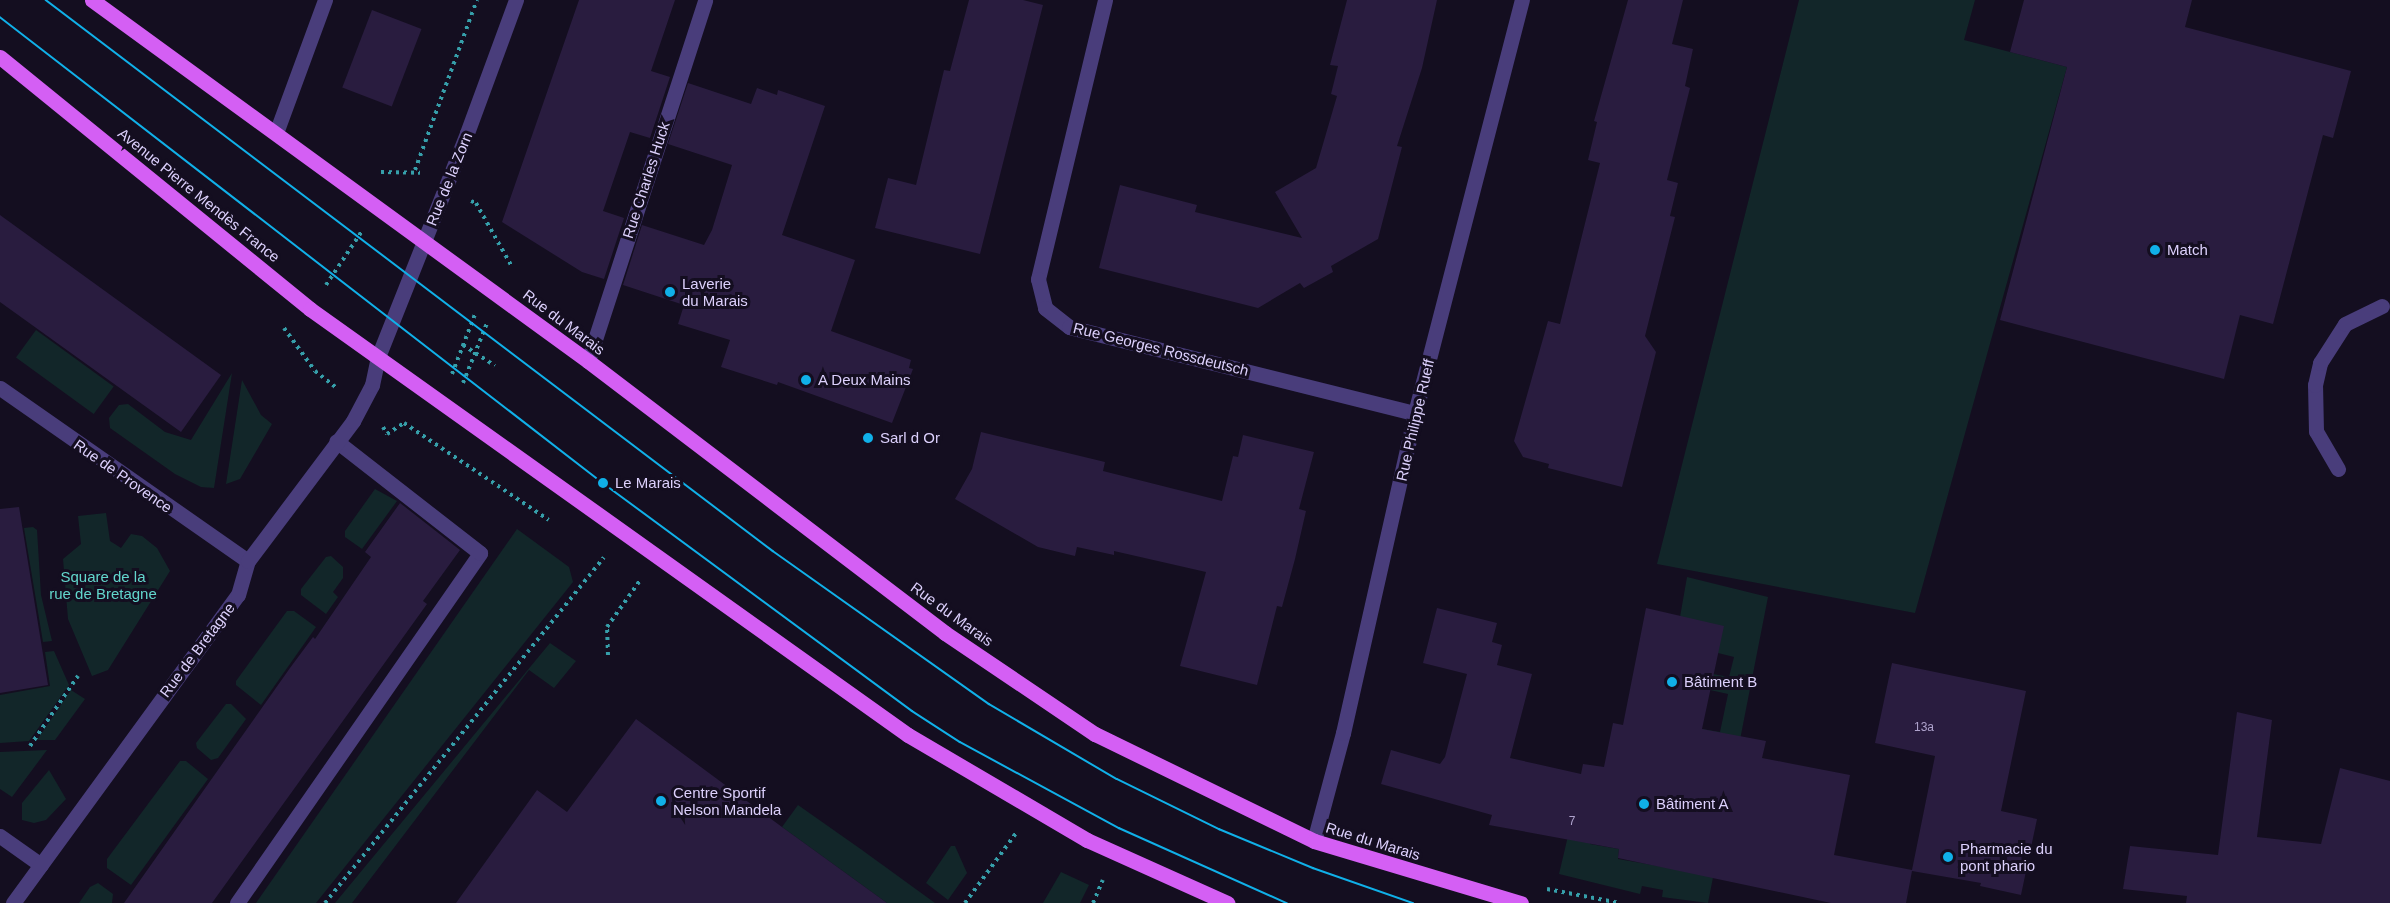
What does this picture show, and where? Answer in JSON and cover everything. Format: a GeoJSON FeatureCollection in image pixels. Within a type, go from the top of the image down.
{"type":"FeatureCollection","features":[{"type":"Feature","properties":{"kind":"main road"},"geometry":{"type":"LineString","coordinates":[[92,0],[425,241]]}},
{"type":"Feature","properties":{"kind":"main road","name":"Avenue Pierre Mendès France"},"geometry":{"type":"LineString","coordinates":[[0,57],[310,309],[378,357]]}},
{"type":"Feature","properties":{"kind":"main road","name":"Rue du Marais"},"geometry":{"type":"LineString","coordinates":[[425,241],[588,361],[945,633],[1095,735],[1314,841],[1521,903]]}},
{"type":"Feature","properties":{"kind":"main road"},"geometry":{"type":"LineString","coordinates":[[378,357],[656,558],[908,735],[1086,840],[1227,903]]}},
{"type":"Feature","properties":{"kind":"street"},"geometry":{"type":"LineString","coordinates":[[276,134],[325,0]]}},
{"type":"Feature","properties":{"kind":"street","name":"Rue de la Zorn"},"geometry":{"type":"LineString","coordinates":[[378,357],[425,241],[516,0]]}},
{"type":"Feature","properties":{"kind":"street","name":"Rue Charles Huck"},"geometry":{"type":"LineString","coordinates":[[588,361],[705,0]]}},
{"type":"Feature","properties":{"kind":"street","name":"Rue Georges Rossdeutsch"},"geometry":{"type":"LineString","coordinates":[[1105,0],[1038,279],[1045,308],[1069,327],[1415,413]]}},
{"type":"Feature","properties":{"kind":"street","name":"Rue Philippe Rueff"},"geometry":{"type":"LineString","coordinates":[[1314,841],[1343,733],[1415,413],[1522,0]]}},
{"type":"Feature","properties":{"kind":"street"},"geometry":{"type":"LineString","coordinates":[[2338,469],[2316,431],[2314,396],[2320,363],[2345,324],[2382,306]]}},
{"type":"Feature","properties":{"kind":"street","name":"Rue de Bretagne"},"geometry":{"type":"LineString","coordinates":[[13,903],[238,595],[248,561],[336,441],[372,385],[378,357]]}},
{"type":"Feature","properties":{"kind":"street","name":"Rue de Provence"},"geometry":{"type":"LineString","coordinates":[[0,388],[248,561]]}},
{"type":"Feature","properties":{"kind":"street"},"geometry":{"type":"LineString","coordinates":[[237,903],[480,553],[336,441]]}},
{"type":"Feature","properties":{"kind":"street"},"geometry":{"type":"LineString","coordinates":[[0,836],[41,865]]}},
{"type":"Feature","properties":{"kind":"path"},"geometry":{"type":"LineString","coordinates":[[415,170],[477,0]]}},
{"type":"Feature","properties":{"kind":"path"},"geometry":{"type":"LineString","coordinates":[[468,200],[476,203],[512,268]]}},
{"type":"Feature","properties":{"kind":"path"},"geometry":{"type":"LineString","coordinates":[[321,293],[365,225]]}},
{"type":"Feature","properties":{"kind":"path"},"geometry":{"type":"LineString","coordinates":[[446,405],[463,345],[485,286],[502,250]]}},
{"type":"Feature","properties":{"kind":"path"},"geometry":{"type":"LineString","coordinates":[[422,435],[446,405],[475,353],[490,313]]}},
{"type":"Feature","properties":{"kind":"path"},"geometry":{"type":"LineString","coordinates":[[290,341],[315,371],[332,384]]}},
{"type":"Feature","properties":{"kind":"path"},"geometry":{"type":"LineString","coordinates":[[463,345],[495,366]]}},
{"type":"Feature","properties":{"kind":"path"},"geometry":{"type":"LineString","coordinates":[[386,429],[387,434],[404,423],[432,441]]}},
{"type":"Feature","properties":{"kind":"path"},"geometry":{"type":"LineString","coordinates":[[325,903],[604,557]]}},
{"type":"Feature","properties":{"kind":"path"},"geometry":{"type":"LineString","coordinates":[[608,655],[607,627],[656,558]]}},
{"type":"Feature","properties":{"kind":"path"},"geometry":{"type":"LineString","coordinates":[[30,746],[78,676]]}},
{"type":"Feature","properties":{"kind":"path"},"geometry":{"type":"LineString","coordinates":[[965,903],[1018,830]]}},
{"type":"Feature","properties":{"kind":"path"},"geometry":{"type":"LineString","coordinates":[[1093,903],[1106,874]]}},
{"type":"Feature","properties":{"kind":"path"},"geometry":{"type":"LineString","coordinates":[[1544,888],[1620,903]]}},
{"type":"Feature","properties":{"kind":"green space"},"geometry":{"type":"Polygon","coordinates":[[[1799,0],[1975,0],[1964,40],[2067,67],[1915,613],[1657,564],[1799,0]]]}},
{"type":"Feature","properties":{"kind":"green space"},"geometry":{"type":"Polygon","coordinates":[[[36,330],[114,386],[94,414],[16,358],[36,330]]]}},
{"type":"Feature","properties":{"kind":"green space"},"geometry":{"type":"Polygon","coordinates":[[[232,373],[214,488],[201,487],[175,474],[110,428],[109,418],[119,405],[128,404],[165,432],[191,440],[232,373]]]}},
{"type":"Feature","properties":{"kind":"green space"},"geometry":{"type":"Polygon","coordinates":[[[242,380],[261,415],[272,424],[240,479],[226,484],[242,380]]]}},
{"type":"Feature","properties":{"kind":"green space"},"geometry":{"type":"Polygon","coordinates":[[[375,489],[397,501],[362,549],[345,537],[345,531],[375,489]]]}},
{"type":"Feature","properties":{"kind":"green space","name":"Square de la rue de Bretagne"},"geometry":{"type":"Polygon","coordinates":[[[106,513],[110,541],[121,548],[131,534],[142,536],[157,548],[170,571],[108,670],[92,676],[68,619],[63,559],[81,544],[78,516],[106,513]]]}},
{"type":"Feature","properties":{"kind":"green space"},"geometry":{"type":"Polygon","coordinates":[[[33,527],[37,530],[41,595],[52,641],[43,642],[24,528],[33,527]]]}},
{"type":"Feature","properties":{"kind":"green space"},"geometry":{"type":"Polygon","coordinates":[[[517,529],[569,567],[573,582],[316,903],[256,903],[517,529]]]}},
{"type":"Feature","properties":{"kind":"green space"},"geometry":{"type":"Polygon","coordinates":[[[331,556],[343,567],[343,578],[333,592],[338,597],[326,614],[301,595],[301,589],[326,557],[331,556]]]}},
{"type":"Feature","properties":{"kind":"green space"},"geometry":{"type":"Polygon","coordinates":[[[1687,577],[1768,597],[1708,903],[1662,897],[1663,890],[1642,886],[1640,894],[1559,874],[1572,819],[1594,823],[1590,844],[1619,849],[1618,859],[1699,873],[1700,740],[1702,729],[1720,732],[1728,694],[1710,690],[1713,674],[1729,677],[1734,657],[1718,653],[1680,617],[1687,577]]]}},
{"type":"Feature","properties":{"kind":"green space"},"geometry":{"type":"Polygon","coordinates":[[[287,611],[294,611],[316,627],[261,705],[236,685],[236,681],[287,611]]]}},
{"type":"Feature","properties":{"kind":"green space"},"geometry":{"type":"Polygon","coordinates":[[[550,643],[576,661],[554,688],[529,670],[352,903],[335,903],[550,643]]]}},
{"type":"Feature","properties":{"kind":"green space"},"geometry":{"type":"Polygon","coordinates":[[[54,651],[69,685],[29,741],[0,743],[0,695],[50,686],[45,652],[54,651]]]}},
{"type":"Feature","properties":{"kind":"green space"},"geometry":{"type":"Polygon","coordinates":[[[71,690],[85,699],[55,740],[37,740],[71,690]]]}},
{"type":"Feature","properties":{"kind":"green space"},"geometry":{"type":"Polygon","coordinates":[[[226,704],[231,704],[246,719],[218,758],[211,760],[197,748],[196,743],[226,704]]]}},
{"type":"Feature","properties":{"kind":"green space"},"geometry":{"type":"Polygon","coordinates":[[[47,750],[12,797],[0,789],[0,752],[47,750]]]}},
{"type":"Feature","properties":{"kind":"green space"},"geometry":{"type":"Polygon","coordinates":[[[180,761],[186,761],[208,779],[131,885],[107,868],[107,859],[180,761]]]}},
{"type":"Feature","properties":{"kind":"green space"},"geometry":{"type":"Polygon","coordinates":[[[49,770],[66,799],[46,820],[34,823],[22,820],[22,803],[49,770]]]}},
{"type":"Feature","properties":{"kind":"green space"},"geometry":{"type":"Polygon","coordinates":[[[798,805],[935,903],[887,903],[782,827],[798,805]]]}},
{"type":"Feature","properties":{"kind":"green space"},"geometry":{"type":"Polygon","coordinates":[[[951,846],[955,846],[967,873],[948,900],[926,883],[951,846]]]}},
{"type":"Feature","properties":{"kind":"green space"},"geometry":{"type":"Polygon","coordinates":[[[1061,872],[1089,885],[1080,903],[1043,903],[1061,872]]]}},
{"type":"Feature","properties":{"kind":"green space"},"geometry":{"type":"Polygon","coordinates":[[[98,883],[113,894],[112,903],[79,903],[90,887],[98,883]]]}},
{"type":"Feature","properties":{"kind":"building"},"geometry":{"type":"Polygon","coordinates":[[[579,0],[675,0],[651,71],[670,77],[650,138],[630,132],[603,211],[624,218],[604,279],[582,272],[502,222],[579,0]]]}},
{"type":"Feature","properties":{"kind":"building"},"geometry":{"type":"Polygon","coordinates":[[[969,0],[1023,0],[1043,5],[980,254],[875,228],[888,178],[916,185],[944,70],[950,71],[969,0]]]}},
{"type":"Feature","properties":{"kind":"building"},"geometry":{"type":"Polygon","coordinates":[[[1347,0],[1437,0],[1422,68],[1397,146],[1402,147],[1378,239],[1331,266],[1333,272],[1304,288],[1300,283],[1258,308],[1099,268],[1120,185],[1197,205],[1195,212],[1302,238],[1275,192],[1316,168],[1337,96],[1331,94],[1338,66],[1330,65],[1347,0]]]}},
{"type":"Feature","properties":{"kind":"building"},"geometry":{"type":"Polygon","coordinates":[[[1628,0],[1683,0],[1672,44],[1693,49],[1685,86],[1690,88],[1667,180],[1678,183],[1670,216],[1675,217],[1645,336],[1656,352],[1622,487],[1548,468],[1549,464],[1523,457],[1514,441],[1548,321],[1560,324],[1600,163],[1588,160],[1597,122],[1594,121],[1628,0]]]}},
{"type":"Feature","properties":{"kind":"building","name":"Match"},"geometry":{"type":"Polygon","coordinates":[[[2024,0],[2192,0],[2185,27],[2351,71],[2333,138],[2323,135],[2273,324],[2240,315],[2224,379],[2000,320],[2067,67],[2010,52],[2024,0]]]}},
{"type":"Feature","properties":{"kind":"building"},"geometry":{"type":"Polygon","coordinates":[[[372,10],[421,29],[392,106],[342,87],[372,10]]]}},
{"type":"Feature","properties":{"kind":"building"},"geometry":{"type":"Polygon","coordinates":[[[688,83],[751,104],[757,88],[777,95],[778,90],[825,106],[782,235],[855,260],[831,331],[911,360],[909,368],[913,369],[892,423],[778,382],[777,385],[721,367],[730,340],[678,324],[684,305],[623,285],[642,225],[704,245],[712,230],[732,165],[668,144],[688,83]]]}},
{"type":"Feature","properties":{"kind":"building"},"geometry":{"type":"Polygon","coordinates":[[[0,215],[221,375],[181,432],[0,302],[0,215]]]}},
{"type":"Feature","properties":{"kind":"building"},"geometry":{"type":"Polygon","coordinates":[[[981,432],[1105,462],[1103,471],[1222,501],[1233,456],[1238,457],[1243,435],[1314,452],[1299,509],[1306,511],[1295,559],[1282,607],[1277,606],[1257,685],[1180,666],[1206,572],[1114,551],[1114,555],[1077,547],[1075,556],[1038,547],[955,499],[972,469],[981,432]]]}},
{"type":"Feature","properties":{"kind":"building"},"geometry":{"type":"Polygon","coordinates":[[[400,503],[460,550],[423,601],[427,604],[212,903],[124,903],[290,668],[313,637],[315,639],[371,557],[365,552],[400,503]]]}},
{"type":"Feature","properties":{"kind":"building"},"geometry":{"type":"Polygon","coordinates":[[[19,507],[48,685],[0,693],[0,509],[19,507]]]}},
{"type":"Feature","properties":{"kind":"building"},"geometry":{"type":"Polygon","coordinates":[[[1437,608],[1497,623],[1492,642],[1502,645],[1497,665],[1532,674],[1510,758],[1581,774],[1583,764],[1604,767],[1613,723],[1623,725],[1646,608],[1724,626],[1702,729],[1766,741],[1762,758],[1850,775],[1834,855],[1912,870],[1935,756],[1875,743],[1892,663],[2026,691],[2001,811],[2037,819],[2021,895],[1980,886],[1981,883],[1912,871],[1906,903],[1831,903],[1618,858],[1619,849],[1489,825],[1492,815],[1381,784],[1391,750],[1440,764],[1445,757],[1467,674],[1423,663],[1437,608]]]}},
{"type":"Feature","properties":{"kind":"building"},"geometry":{"type":"Polygon","coordinates":[[[2237,712],[2272,720],[2257,837],[2321,844],[2340,768],[2390,781],[2390,903],[2186,903],[2187,896],[2123,889],[2130,846],[2218,855],[2237,712]]]}},
{"type":"Feature","properties":{"kind":"building","name":"Centre Sportif Nelson Mandela"},"geometry":{"type":"Polygon","coordinates":[[[636,719],[887,903],[456,903],[537,790],[567,812],[636,719]]]}},
{"type":"Feature","properties":{"kind":"tram line"},"geometry":{"type":"LineString","coordinates":[[46,0],[773,551],[989,704],[1117,779],[1219,829],[1313,868],[1413,903]]}},
{"type":"Feature","properties":{"kind":"tram line"},"geometry":{"type":"LineString","coordinates":[[0,17],[603,483],[912,711],[960,742],[1119,828],[1287,903]]}},
{"type":"Feature","properties":{"kind":"place","name":"Match"},"geometry":{"type":"Point","coordinates":[2155,250]}},
{"type":"Feature","properties":{"kind":"place","name":"Laverie du Marais"},"geometry":{"type":"Point","coordinates":[670,292]}},
{"type":"Feature","properties":{"kind":"place","name":"A Deux Mains"},"geometry":{"type":"Point","coordinates":[806,380]}},
{"type":"Feature","properties":{"kind":"place","name":"Sarl d Or"},"geometry":{"type":"Point","coordinates":[868,438]}},
{"type":"Feature","properties":{"kind":"place","name":"Le Marais"},"geometry":{"type":"Point","coordinates":[603,483]}},
{"type":"Feature","properties":{"kind":"place","name":"Bâtiment B"},"geometry":{"type":"Point","coordinates":[1672,682]}},
{"type":"Feature","properties":{"kind":"place","name":"Centre Sportif Nelson Mandela"},"geometry":{"type":"Point","coordinates":[661,801]}},
{"type":"Feature","properties":{"kind":"place","name":"Bâtiment A"},"geometry":{"type":"Point","coordinates":[1644,804]}},
{"type":"Feature","properties":{"kind":"place","name":"Pharmacie du pont phario"},"geometry":{"type":"Point","coordinates":[1948,857]}}]}
